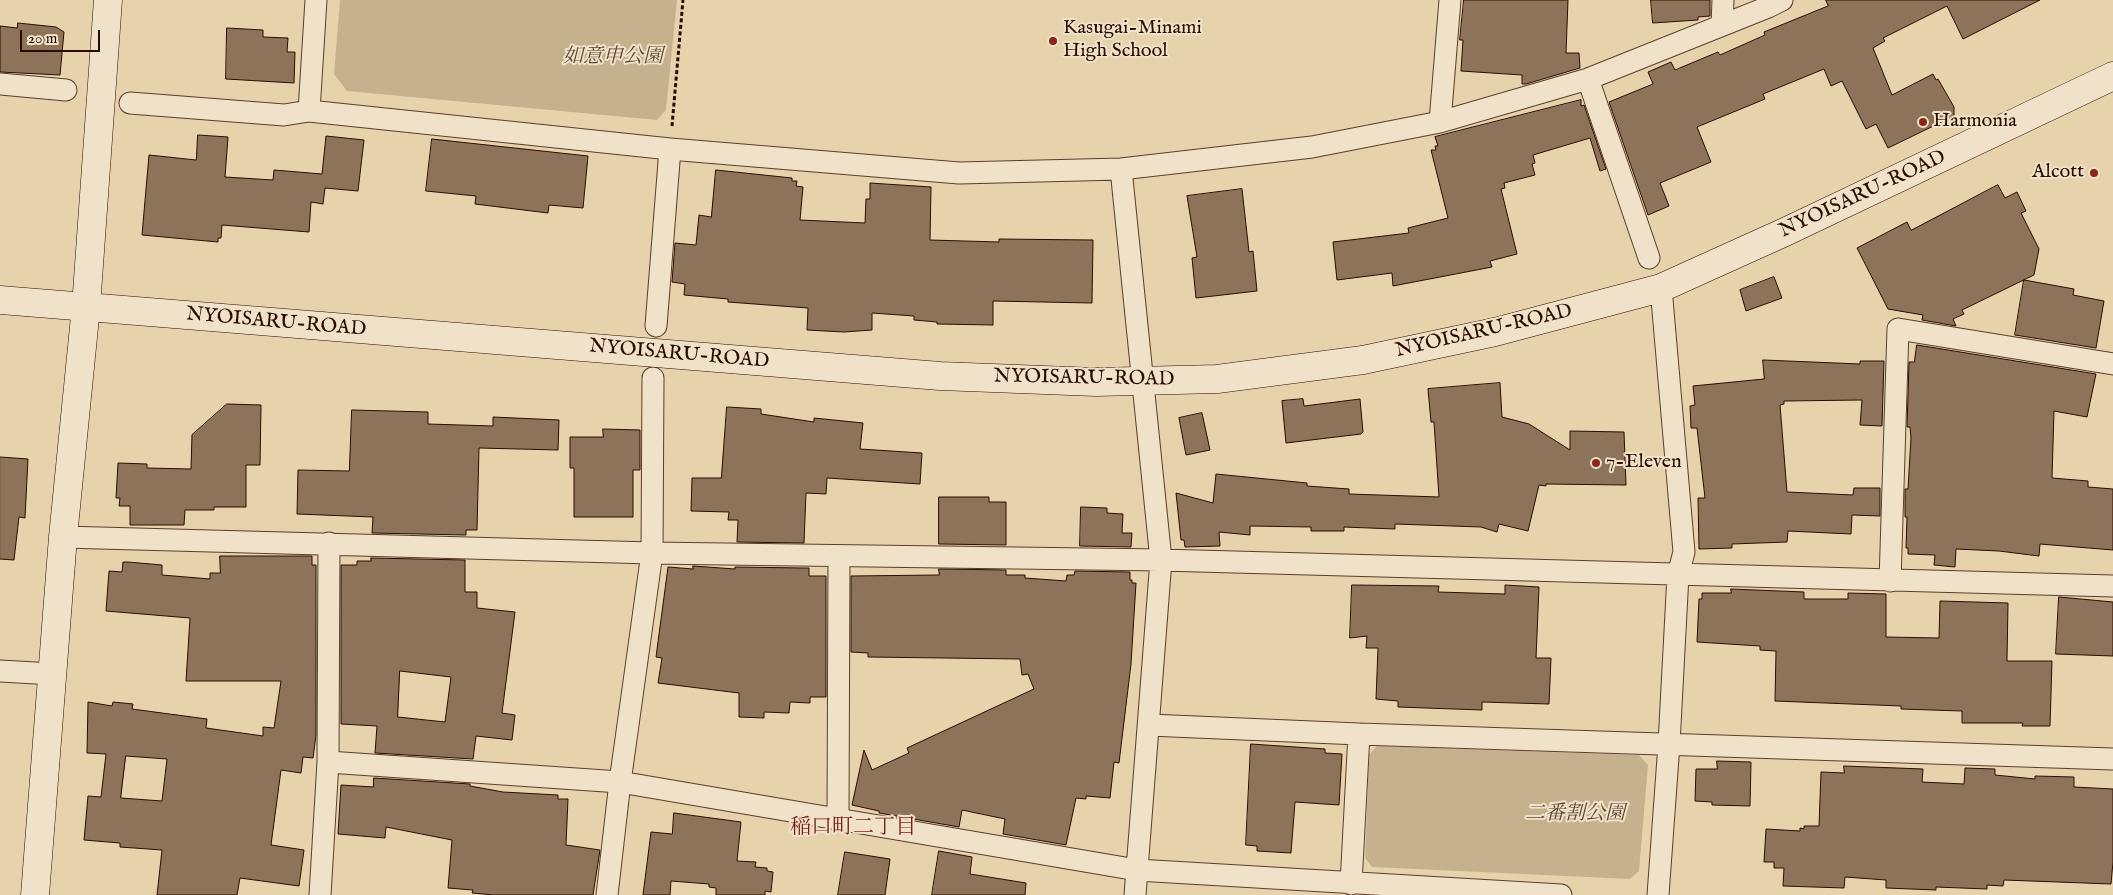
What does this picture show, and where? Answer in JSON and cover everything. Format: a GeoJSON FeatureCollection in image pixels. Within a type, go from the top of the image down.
{"type":"FeatureCollection","features":[{"type":"Feature","properties":{"kind":"street"},"geometry":{"type":"LineString","coordinates":[[35,895],[63,537],[86,307],[108,0]]}},
{"type":"Feature","properties":{"kind":"street"},"geometry":{"type":"LineString","coordinates":[[309,111],[316,0]]}},
{"type":"Feature","properties":{"kind":"street"},"geometry":{"type":"LineString","coordinates":[[1440,122],[1450,0]]}},
{"type":"Feature","properties":{"kind":"street"},"geometry":{"type":"LineString","coordinates":[[1722,25],[1723,0]]}},
{"type":"Feature","properties":{"kind":"street"},"geometry":{"type":"LineString","coordinates":[[130,103],[284,115],[309,111],[670,149],[959,173],[1121,169],[1312,147],[1440,122],[1588,79],[1782,0]]}},
{"type":"Feature","properties":{"kind":"street","name":"NYOISARU-ROAD"},"geometry":{"type":"LineString","coordinates":[[0,300],[940,376],[1143,382],[1218,379],[1363,360],[1496,332],[1661,288],[1785,232],[2112,78]]}},
{"type":"Feature","properties":{"kind":"street"},"geometry":{"type":"LineString","coordinates":[[1588,79],[1650,258]]}},
{"type":"Feature","properties":{"kind":"street"},"geometry":{"type":"LineString","coordinates":[[0,84],[66,90]]}},
{"type":"Feature","properties":{"kind":"street"},"geometry":{"type":"LineString","coordinates":[[656,326],[670,149]]}},
{"type":"Feature","properties":{"kind":"street"},"geometry":{"type":"LineString","coordinates":[[1121,169],[1161,560],[1135,895]]}},
{"type":"Feature","properties":{"kind":"street"},"geometry":{"type":"LineString","coordinates":[[1658,895],[1669,744],[1678,575],[1684,552],[1661,288]]}},
{"type":"Feature","properties":{"kind":"street"},"geometry":{"type":"LineString","coordinates":[[1890,580],[1898,329],[2113,364]]}},
{"type":"Feature","properties":{"kind":"street"},"geometry":{"type":"LineString","coordinates":[[607,895],[620,782],[652,553],[653,378]]}},
{"type":"Feature","properties":{"kind":"street"},"geometry":{"type":"LineString","coordinates":[[63,537],[652,553],[1161,560],[2113,586]]}},
{"type":"Feature","properties":{"kind":"street"},"geometry":{"type":"LineString","coordinates":[[320,895],[328,762],[329,543]]}},
{"type":"Feature","properties":{"kind":"street"},"geometry":{"type":"LineString","coordinates":[[838,819],[839,556]]}},
{"type":"Feature","properties":{"kind":"street"},"geometry":{"type":"LineString","coordinates":[[0,672],[53,674]]}},
{"type":"Feature","properties":{"kind":"street"},"geometry":{"type":"LineString","coordinates":[[1149,725],[1359,734],[2113,759]]}},
{"type":"Feature","properties":{"kind":"street"},"geometry":{"type":"LineString","coordinates":[[1351,884],[1359,734]]}},
{"type":"Feature","properties":{"kind":"street"},"geometry":{"type":"LineString","coordinates":[[328,762],[620,782],[1137,870],[1561,895]]}},
{"type":"Feature","properties":{"kind":"path"},"geometry":{"type":"LineString","coordinates":[[670,149],[683,0]]}},
{"type":"Feature","properties":{"kind":"green space","name":"如意申公園"},"geometry":{"type":"Polygon","coordinates":[[[340,0],[677,0],[666,110],[657,120],[347,91],[334,74],[340,0]]]}},
{"type":"Feature","properties":{"kind":"green space","name":"二番割公園"},"geometry":{"type":"Polygon","coordinates":[[[1377,746],[1639,755],[1648,765],[1639,871],[1630,879],[1372,867],[1365,858],[1369,755],[1377,746]]]}},
{"type":"Feature","properties":{"kind":"building"},"geometry":{"type":"Polygon","coordinates":[[[1464,0],[1568,0],[1566,53],[1579,53],[1580,68],[1526,84],[1522,84],[1522,75],[1461,71],[1463,40],[1460,40],[1464,0]]]}},
{"type":"Feature","properties":{"kind":"building"},"geometry":{"type":"Polygon","coordinates":[[[1651,0],[1710,0],[1710,16],[1698,17],[1698,20],[1653,23],[1651,0]]]}},
{"type":"Feature","properties":{"kind":"building"},"geometry":{"type":"Polygon","coordinates":[[[1826,0],[2040,0],[1963,39],[1947,6],[1883,38],[1885,41],[1873,48],[1892,95],[1933,74],[1936,80],[1938,79],[1954,107],[1954,116],[1888,148],[1876,124],[1866,129],[1842,81],[1831,86],[1824,69],[1763,94],[1765,99],[1697,127],[1711,162],[1660,183],[1669,206],[1648,215],[1609,102],[1653,84],[1648,72],[1671,62],[1675,70],[1718,52],[1720,55],[1765,35],[1764,32],[1828,6],[1826,0]]]}},
{"type":"Feature","properties":{"kind":"building"},"geometry":{"type":"Polygon","coordinates":[[[18,23],[56,27],[64,32],[60,75],[0,72],[0,26],[17,28],[18,23]]]}},
{"type":"Feature","properties":{"kind":"building"},"geometry":{"type":"Polygon","coordinates":[[[227,28],[263,30],[263,37],[288,38],[287,52],[295,52],[294,83],[226,79],[227,28]]]}},
{"type":"Feature","properties":{"kind":"building"},"geometry":{"type":"Polygon","coordinates":[[[1581,100],[1581,106],[1584,105],[1606,169],[1600,171],[1590,138],[1533,155],[1535,163],[1532,164],[1535,175],[1504,183],[1505,188],[1501,189],[1517,254],[1490,261],[1492,267],[1393,286],[1392,273],[1337,280],[1333,242],[1409,233],[1408,228],[1448,218],[1431,150],[1436,150],[1435,146],[1438,146],[1435,137],[1581,100]]]}},
{"type":"Feature","properties":{"kind":"building"},"geometry":{"type":"Polygon","coordinates":[[[198,135],[228,137],[225,177],[273,180],[274,170],[322,174],[326,136],[364,140],[358,191],[325,188],[323,204],[311,202],[309,232],[222,225],[221,238],[218,238],[218,242],[142,235],[149,155],[196,160],[198,135]]]}},
{"type":"Feature","properties":{"kind":"building"},"geometry":{"type":"Polygon","coordinates":[[[432,139],[588,156],[583,208],[549,205],[548,213],[475,204],[476,196],[426,191],[432,139]]]}},
{"type":"Feature","properties":{"kind":"building"},"geometry":{"type":"Polygon","coordinates":[[[716,170],[792,178],[792,181],[797,181],[796,186],[803,187],[800,220],[865,223],[866,199],[870,199],[870,183],[931,187],[930,240],[999,242],[999,239],[1093,240],[1092,303],[993,301],[993,325],[937,324],[937,322],[914,320],[914,316],[872,313],[872,330],[844,332],[807,330],[808,308],[728,302],[728,299],[684,295],[685,284],[672,282],[675,243],[696,245],[699,215],[711,217],[716,170]]]}},
{"type":"Feature","properties":{"kind":"building"},"geometry":{"type":"Polygon","coordinates":[[[1998,185],[2005,198],[2017,192],[2026,211],[2021,213],[2039,249],[2034,275],[1962,310],[1964,314],[1953,319],[1956,326],[1922,320],[1923,315],[1888,309],[1857,248],[1907,222],[1911,230],[1998,185]]]}},
{"type":"Feature","properties":{"kind":"building"},"geometry":{"type":"Polygon","coordinates":[[[1242,189],[1249,252],[1253,251],[1257,291],[1196,298],[1192,258],[1197,257],[1187,196],[1242,189]]]}},
{"type":"Feature","properties":{"kind":"building"},"geometry":{"type":"Polygon","coordinates":[[[1774,277],[1782,298],[1746,311],[1740,290],[1774,277]]]}},
{"type":"Feature","properties":{"kind":"building"},"geometry":{"type":"Polygon","coordinates":[[[2024,280],[2074,289],[2073,295],[2104,301],[2096,348],[2015,335],[2024,280]]]}},
{"type":"Feature","properties":{"kind":"building"},"geometry":{"type":"Polygon","coordinates":[[[1917,345],[2096,374],[2087,417],[2054,411],[2052,478],[2088,481],[2088,487],[2113,489],[2113,550],[2040,544],[2039,556],[1999,551],[1956,549],[1955,567],[1934,565],[1935,555],[1908,554],[1908,548],[1906,548],[1907,517],[1905,517],[1905,489],[1908,489],[1911,438],[1910,427],[1907,427],[1909,362],[1914,362],[1917,345]]]}},
{"type":"Feature","properties":{"kind":"building"},"geometry":{"type":"Polygon","coordinates":[[[1763,360],[1860,364],[1860,361],[1884,361],[1882,426],[1860,425],[1862,400],[1784,401],[1784,404],[1780,405],[1787,492],[1853,495],[1854,488],[1880,488],[1880,516],[1852,515],[1851,534],[1788,531],[1787,542],[1732,544],[1732,548],[1699,549],[1698,498],[1705,498],[1697,428],[1691,428],[1690,406],[1695,405],[1693,386],[1764,379],[1763,360]]]}},
{"type":"Feature","properties":{"kind":"building"},"geometry":{"type":"Polygon","coordinates":[[[1500,383],[1502,417],[1529,424],[1570,450],[1570,431],[1624,432],[1626,485],[1539,485],[1528,531],[1499,524],[1497,532],[1481,527],[1395,524],[1395,529],[1344,527],[1344,531],[1311,531],[1311,527],[1250,526],[1250,535],[1219,532],[1220,546],[1185,547],[1184,540],[1181,540],[1176,493],[1213,503],[1216,474],[1307,483],[1307,486],[1349,489],[1349,494],[1439,497],[1434,422],[1431,422],[1428,389],[1500,383]]]}},
{"type":"Feature","properties":{"kind":"building"},"geometry":{"type":"Polygon","coordinates":[[[1303,399],[1304,406],[1360,399],[1363,432],[1361,434],[1286,443],[1282,401],[1303,399]]]}},
{"type":"Feature","properties":{"kind":"building"},"geometry":{"type":"Polygon","coordinates":[[[227,404],[261,405],[260,465],[246,465],[246,507],[214,507],[214,510],[185,510],[184,525],[130,525],[130,506],[119,506],[120,498],[116,498],[118,463],[147,464],[147,468],[191,469],[192,435],[227,404]]]}},
{"type":"Feature","properties":{"kind":"building"},"geometry":{"type":"Polygon","coordinates":[[[727,407],[761,409],[761,414],[814,422],[814,418],[863,423],[860,449],[922,453],[920,484],[827,478],[826,494],[806,493],[804,543],[737,542],[738,520],[728,520],[729,512],[691,511],[692,478],[721,478],[727,407]]]}},
{"type":"Feature","properties":{"kind":"building"},"geometry":{"type":"Polygon","coordinates":[[[352,410],[428,412],[428,424],[493,426],[493,417],[559,420],[558,450],[479,448],[477,530],[466,530],[466,535],[372,533],[373,517],[297,514],[298,470],[349,471],[352,410]]]}},
{"type":"Feature","properties":{"kind":"building"},"geometry":{"type":"Polygon","coordinates":[[[1202,413],[1210,450],[1186,455],[1179,418],[1202,413]]]}},
{"type":"Feature","properties":{"kind":"building"},"geometry":{"type":"Polygon","coordinates":[[[603,429],[640,430],[640,470],[633,470],[633,517],[574,517],[574,468],[570,468],[570,437],[603,437],[603,429]]]}},
{"type":"Feature","properties":{"kind":"building"},"geometry":{"type":"Polygon","coordinates":[[[0,457],[28,459],[25,518],[19,517],[14,560],[0,559],[0,457]]]}},
{"type":"Feature","properties":{"kind":"building"},"geometry":{"type":"Polygon","coordinates":[[[939,497],[989,497],[989,502],[1006,502],[1006,545],[939,544],[939,497]]]}},
{"type":"Feature","properties":{"kind":"building"},"geometry":{"type":"Polygon","coordinates":[[[1081,507],[1107,508],[1107,513],[1123,514],[1122,533],[1132,533],[1131,547],[1080,546],[1081,507]]]}},
{"type":"Feature","properties":{"kind":"building"},"geometry":{"type":"Polygon","coordinates":[[[220,556],[312,556],[312,565],[316,565],[316,735],[313,758],[303,757],[301,773],[281,770],[271,845],[304,850],[299,886],[240,878],[237,895],[157,895],[162,850],[120,847],[120,843],[84,840],[88,796],[101,797],[106,754],[87,753],[88,702],[112,706],[113,702],[133,704],[132,709],[207,719],[206,728],[263,736],[263,727],[274,728],[281,681],[186,681],[190,618],[106,611],[109,571],[122,572],[123,562],[128,562],[162,565],[162,575],[210,579],[210,573],[220,573],[220,556]],[[126,756],[121,798],[162,801],[167,759],[126,756]]]}},
{"type":"Feature","properties":{"kind":"building"},"geometry":{"type":"Polygon","coordinates":[[[371,558],[465,560],[465,592],[477,592],[477,608],[515,612],[502,713],[515,715],[512,740],[476,736],[473,759],[375,753],[377,726],[341,724],[341,565],[357,565],[357,561],[371,561],[371,558]],[[400,671],[398,717],[445,722],[451,677],[400,671]]]}},
{"type":"Feature","properties":{"kind":"building"},"geometry":{"type":"Polygon","coordinates":[[[693,566],[735,569],[735,567],[809,568],[809,576],[826,576],[826,697],[810,697],[810,703],[790,702],[789,713],[764,712],[764,718],[739,717],[739,693],[658,683],[662,658],[656,657],[668,567],[693,569],[693,566]]]}},
{"type":"Feature","properties":{"kind":"building"},"geometry":{"type":"Polygon","coordinates":[[[939,569],[1006,570],[1006,575],[1025,575],[1025,578],[1066,581],[1067,575],[1074,575],[1075,571],[1130,572],[1130,580],[1132,580],[1132,583],[1136,583],[1131,664],[1119,763],[1114,762],[1110,798],[1086,796],[1086,799],[1076,798],[1066,845],[1003,834],[1005,819],[962,810],[959,827],[879,813],[879,811],[852,805],[864,750],[872,770],[909,753],[907,748],[1034,689],[1028,674],[1022,675],[1020,659],[868,657],[868,653],[851,652],[851,576],[939,575],[939,569]]]}},
{"type":"Feature","properties":{"kind":"building"},"geometry":{"type":"Polygon","coordinates":[[[1352,585],[1439,586],[1438,592],[1505,594],[1505,585],[1539,587],[1536,658],[1551,658],[1549,704],[1482,702],[1482,710],[1398,707],[1398,701],[1376,699],[1378,648],[1366,648],[1367,636],[1350,638],[1352,585]]]}},
{"type":"Feature","properties":{"kind":"building"},"geometry":{"type":"Polygon","coordinates":[[[1731,589],[1804,592],[1804,599],[1848,599],[1848,593],[1886,594],[1886,637],[1939,638],[1940,601],[2008,603],[2007,661],[2052,661],[2050,726],[2022,726],[2023,723],[1962,723],[1962,711],[1901,709],[1901,706],[1775,701],[1776,651],[1760,650],[1760,646],[1697,642],[1699,599],[1702,599],[1702,593],[1731,593],[1731,589]]]}},
{"type":"Feature","properties":{"kind":"building"},"geometry":{"type":"Polygon","coordinates":[[[2059,597],[2113,602],[2113,656],[2056,654],[2059,597]]]}},
{"type":"Feature","properties":{"kind":"building"},"geometry":{"type":"Polygon","coordinates":[[[1251,744],[1325,749],[1325,753],[1342,754],[1339,805],[1295,802],[1291,853],[1257,851],[1257,846],[1246,845],[1251,744]]]}},
{"type":"Feature","properties":{"kind":"building"},"geometry":{"type":"Polygon","coordinates":[[[1717,761],[1751,762],[1750,806],[1712,805],[1712,802],[1695,801],[1696,769],[1717,769],[1717,761]]]}},
{"type":"Feature","properties":{"kind":"building"},"geometry":{"type":"Polygon","coordinates":[[[1844,766],[1923,769],[1922,782],[1964,784],[1965,768],[1995,769],[1995,775],[2035,779],[2035,776],[2074,777],[2074,787],[2113,789],[2113,862],[2111,884],[2004,880],[2003,886],[1987,885],[1987,889],[1936,887],[1936,890],[1886,888],[1886,880],[1845,877],[1844,888],[1783,886],[1784,868],[1774,868],[1774,862],[1764,862],[1766,829],[1800,831],[1800,828],[1804,829],[1804,826],[1819,826],[1821,772],[1844,773],[1844,766]]]}},
{"type":"Feature","properties":{"kind":"building"},"geometry":{"type":"Polygon","coordinates":[[[374,778],[470,784],[470,786],[503,792],[558,795],[558,799],[568,799],[566,845],[600,850],[593,895],[494,895],[472,893],[473,890],[448,888],[452,840],[386,827],[385,838],[338,834],[341,785],[373,787],[374,778]]]}},
{"type":"Feature","properties":{"kind":"building"},"geometry":{"type":"Polygon","coordinates":[[[674,813],[741,822],[737,861],[756,862],[755,867],[767,868],[767,871],[773,872],[771,892],[765,891],[765,895],[716,895],[716,888],[709,887],[709,884],[671,881],[670,895],[643,895],[651,832],[672,834],[674,813]]]}},
{"type":"Feature","properties":{"kind":"building"},"geometry":{"type":"Polygon","coordinates":[[[939,851],[972,857],[970,874],[1026,883],[1025,895],[932,895],[939,851]]]}},
{"type":"Feature","properties":{"kind":"building"},"geometry":{"type":"Polygon","coordinates":[[[845,852],[890,859],[885,895],[838,895],[845,852]]]}},
{"type":"Feature","properties":{"kind":"place","name":"Kasugai-Minami High School"},"geometry":{"type":"Point","coordinates":[1053,41]}},
{"type":"Feature","properties":{"kind":"place","name":"Harmonia"},"geometry":{"type":"Point","coordinates":[1923,122]}},
{"type":"Feature","properties":{"kind":"place","name":"Alcott"},"geometry":{"type":"Point","coordinates":[2094,173]}},
{"type":"Feature","properties":{"kind":"place","name":"7-Eleven"},"geometry":{"type":"Point","coordinates":[1596,463]}},
{"type":"Feature","properties":{"kind":"district","name":"稲口町二丁目"},"geometry":{"type":"Point","coordinates":[853,829]}}]}
